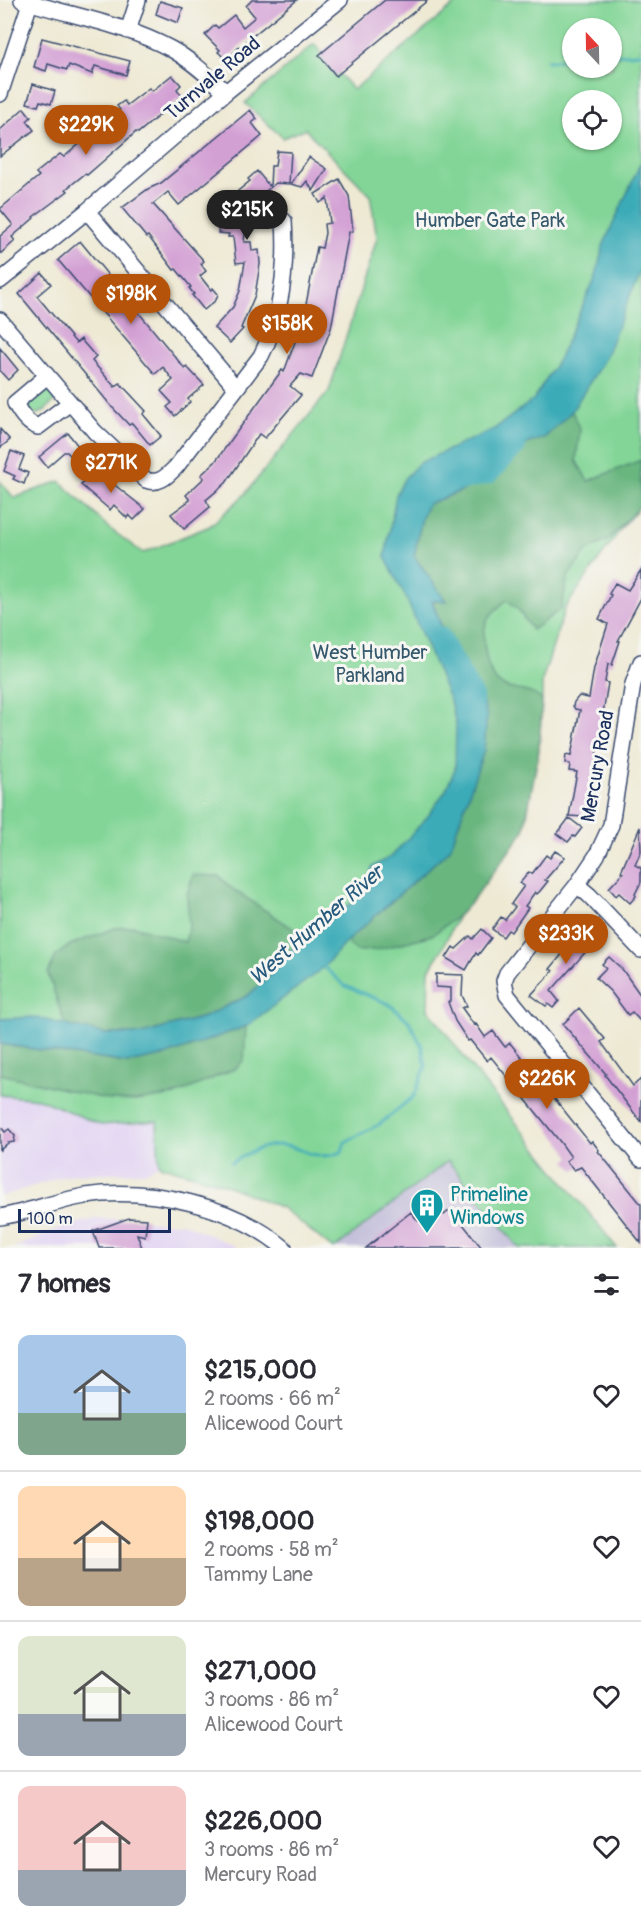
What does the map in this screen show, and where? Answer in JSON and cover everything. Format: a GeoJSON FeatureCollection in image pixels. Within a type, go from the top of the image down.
{"type":"FeatureCollection","features":[{"type":"Feature","properties":{"kind":"street"},"geometry":{"type":"LineString","coordinates":[[128,31],[138,0]]}},
{"type":"Feature","properties":{"kind":"street","name":"Turnvale Road"},"geometry":{"type":"LineString","coordinates":[[0,281],[340,0]]}},
{"type":"Feature","properties":{"kind":"street"},"geometry":{"type":"LineString","coordinates":[[0,94],[26,1],[128,31],[171,49],[189,60],[226,92]]}},
{"type":"Feature","properties":{"kind":"street"},"geometry":{"type":"LineString","coordinates":[[87,211],[236,388]]}},
{"type":"Feature","properties":{"kind":"street"},"geometry":{"type":"LineString","coordinates":[[0,320],[108,445],[139,474],[152,482],[160,481],[171,472],[261,356],[272,336],[278,314],[286,253],[284,221]]}},
{"type":"Feature","properties":{"kind":"street"},"geometry":{"type":"LineString","coordinates":[[47,376],[15,403],[31,425],[38,427],[70,403]]}},
{"type":"Feature","properties":{"kind":"street","name":"Mercury Road"},"geometry":{"type":"LineString","coordinates":[[641,662],[633,684],[611,825],[597,855],[577,885],[507,973],[504,981],[507,995],[641,1159]]}},
{"type":"Feature","properties":{"kind":"street"},"geometry":{"type":"LineString","coordinates":[[577,885],[641,950]]}},
{"type":"Feature","properties":{"kind":"street"},"geometry":{"type":"LineString","coordinates":[[0,1217],[67,1199],[141,1193],[206,1207],[245,1222],[284,1248]]}},
{"type":"Feature","properties":{"kind":"street"},"geometry":{"type":"LineString","coordinates":[[0,1231],[17,1214]]}},
{"type":"Feature","properties":{"kind":"shaded area"},"geometry":{"type":"Polygon","coordinates":[[[0,1095],[39,1099],[101,1125],[157,1121],[159,1165],[145,1172],[76,1174],[0,1197],[0,1095]]]}},
{"type":"Feature","properties":{"kind":"shaded area"},"geometry":{"type":"Polygon","coordinates":[[[448,1161],[519,1248],[335,1248],[448,1161]]]}},
{"type":"Feature","properties":{"kind":"shaded area"},"geometry":{"type":"Polygon","coordinates":[[[98,1218],[183,1223],[239,1248],[13,1248],[62,1227],[98,1218]]]}},
{"type":"Feature","properties":{"kind":"green space"},"geometry":{"type":"Polygon","coordinates":[[[460,0],[641,0],[641,505],[623,526],[565,608],[542,681],[539,750],[524,831],[472,901],[458,916],[429,970],[428,1009],[473,1069],[617,1248],[519,1248],[448,1161],[332,1248],[282,1208],[221,1183],[159,1165],[157,1121],[101,1125],[39,1099],[0,1095],[0,481],[14,498],[60,481],[109,528],[143,553],[210,526],[244,495],[329,391],[377,238],[370,195],[305,129],[283,138],[245,103],[314,44],[353,90],[460,0]]]}},
{"type":"Feature","properties":{"kind":"green space"},"geometry":{"type":"Polygon","coordinates":[[[45,385],[56,393],[56,399],[41,413],[29,411],[25,406],[28,395],[45,385]]]}},
{"type":"Feature","properties":{"kind":"green space"},"geometry":{"type":"Polygon","coordinates":[[[572,411],[580,429],[576,460],[588,481],[641,460],[641,505],[608,540],[587,551],[568,576],[561,609],[532,630],[518,609],[507,600],[488,618],[484,636],[486,656],[492,675],[503,686],[529,692],[542,700],[539,750],[524,831],[472,901],[458,916],[432,935],[376,950],[357,951],[346,942],[450,849],[478,688],[463,679],[458,672],[432,600],[446,601],[414,556],[422,517],[428,504],[464,490],[529,442],[544,437],[572,411]]]}},
{"type":"Feature","properties":{"kind":"green space"},"geometry":{"type":"Polygon","coordinates":[[[193,875],[219,876],[231,888],[306,937],[286,954],[268,978],[247,996],[204,1017],[142,1034],[105,1034],[65,1025],[48,973],[56,956],[70,945],[115,928],[134,926],[185,942],[189,928],[187,895],[193,875]]]}},
{"type":"Feature","properties":{"kind":"green space"},"geometry":{"type":"Polygon","coordinates":[[[246,1026],[244,1060],[236,1068],[175,1095],[135,1101],[109,1100],[0,1074],[0,1044],[128,1063],[167,1055],[246,1026]]]}},
{"type":"Feature","properties":{"kind":"water"},"geometry":{"type":"Polygon","coordinates":[[[641,162],[641,268],[605,358],[572,411],[544,438],[529,443],[463,490],[428,504],[422,517],[414,556],[446,601],[432,601],[458,672],[463,679],[478,687],[487,716],[484,750],[450,849],[346,942],[324,967],[247,1026],[167,1055],[128,1063],[0,1044],[0,1019],[32,1017],[105,1034],[142,1034],[204,1017],[247,996],[268,978],[286,954],[369,889],[372,867],[392,856],[428,816],[446,790],[455,769],[456,724],[450,701],[406,598],[385,557],[396,495],[404,479],[419,463],[494,429],[534,399],[558,360],[596,276],[603,246],[641,162]]]}},
{"type":"Feature","properties":{"kind":"building"},"geometry":{"type":"Polygon","coordinates":[[[252,0],[297,0],[239,47],[227,60],[205,35],[215,25],[218,28],[234,15],[243,27],[255,17],[246,6],[252,0]]]}},
{"type":"Feature","properties":{"kind":"building"},"geometry":{"type":"Polygon","coordinates":[[[385,0],[428,0],[336,76],[319,55],[385,0]]]}},
{"type":"Feature","properties":{"kind":"building"},"geometry":{"type":"Polygon","coordinates":[[[160,1],[183,8],[178,23],[156,14],[160,1]]]}},
{"type":"Feature","properties":{"kind":"building"},"geometry":{"type":"Polygon","coordinates":[[[42,38],[130,61],[126,75],[95,66],[92,74],[69,65],[67,70],[48,64],[46,71],[34,67],[42,38]]]}},
{"type":"Feature","properties":{"kind":"building"},"geometry":{"type":"Polygon","coordinates":[[[172,75],[181,85],[177,89],[182,96],[87,175],[85,174],[66,189],[68,191],[33,217],[12,237],[15,241],[0,254],[0,236],[13,225],[0,209],[39,176],[36,173],[60,154],[64,157],[120,110],[117,106],[124,101],[127,105],[149,88],[152,91],[172,75]]]}},
{"type":"Feature","properties":{"kind":"building"},"geometry":{"type":"Polygon","coordinates":[[[33,84],[55,91],[51,104],[40,101],[38,106],[27,103],[33,84]]]}},
{"type":"Feature","properties":{"kind":"building"},"geometry":{"type":"Polygon","coordinates":[[[24,108],[31,117],[27,121],[34,130],[0,156],[0,130],[24,108]]]}},
{"type":"Feature","properties":{"kind":"building"},"geometry":{"type":"Polygon","coordinates":[[[250,110],[257,119],[252,123],[262,136],[179,205],[168,192],[153,204],[204,261],[201,264],[206,271],[200,276],[211,290],[213,288],[218,294],[216,300],[204,310],[192,295],[194,294],[189,288],[191,287],[122,208],[148,189],[161,183],[250,110]]]}},
{"type":"Feature","properties":{"kind":"building"},"geometry":{"type":"Polygon","coordinates":[[[277,151],[291,152],[289,184],[276,183],[251,203],[244,242],[251,242],[252,251],[259,250],[260,264],[255,295],[241,328],[243,329],[230,343],[214,328],[233,307],[240,291],[245,262],[236,263],[233,237],[228,237],[229,234],[218,233],[221,210],[225,196],[235,199],[238,191],[250,181],[248,179],[257,171],[270,187],[271,166],[275,166],[277,151]]]}},
{"type":"Feature","properties":{"kind":"building"},"geometry":{"type":"Polygon","coordinates":[[[309,157],[327,169],[313,191],[307,181],[302,187],[291,184],[309,157]]]}},
{"type":"Feature","properties":{"kind":"building"},"geometry":{"type":"Polygon","coordinates":[[[339,179],[349,196],[353,231],[349,232],[331,328],[312,378],[301,374],[290,386],[301,395],[265,438],[259,434],[226,483],[206,500],[210,507],[184,529],[171,514],[190,500],[186,495],[204,478],[201,475],[215,462],[282,370],[284,372],[303,320],[317,247],[322,248],[324,224],[330,223],[327,198],[320,203],[315,194],[339,179]]]}},
{"type":"Feature","properties":{"kind":"building"},"geometry":{"type":"Polygon","coordinates":[[[80,241],[185,369],[187,367],[204,385],[188,399],[190,402],[175,416],[167,407],[172,403],[161,391],[173,380],[163,367],[155,374],[58,260],[80,241]]]}},
{"type":"Feature","properties":{"kind":"building"},"geometry":{"type":"Polygon","coordinates":[[[42,273],[51,284],[37,296],[76,343],[81,339],[96,357],[92,361],[115,387],[120,383],[146,411],[143,414],[161,436],[150,445],[132,423],[129,425],[112,407],[19,294],[42,273]]]}},
{"type":"Feature","properties":{"kind":"building"},"geometry":{"type":"Polygon","coordinates":[[[0,348],[18,370],[8,380],[0,371],[0,348]]]}},
{"type":"Feature","properties":{"kind":"building"},"geometry":{"type":"Polygon","coordinates":[[[0,429],[10,440],[0,448],[0,429]]]}},
{"type":"Feature","properties":{"kind":"building"},"geometry":{"type":"Polygon","coordinates":[[[68,433],[82,451],[73,458],[64,452],[47,467],[39,457],[68,433]]]}},
{"type":"Feature","properties":{"kind":"building"},"geometry":{"type":"Polygon","coordinates":[[[11,451],[24,456],[19,469],[28,473],[24,484],[13,479],[15,476],[4,471],[11,451]]]}},
{"type":"Feature","properties":{"kind":"building"},"geometry":{"type":"Polygon","coordinates":[[[98,467],[112,479],[111,481],[116,486],[145,509],[134,520],[129,515],[127,518],[114,505],[110,510],[81,485],[98,467]]]}},
{"type":"Feature","properties":{"kind":"building"},"geometry":{"type":"Polygon","coordinates":[[[641,570],[641,598],[618,641],[620,641],[612,665],[608,664],[605,682],[608,683],[585,817],[569,816],[577,772],[569,771],[570,764],[565,763],[566,755],[571,756],[580,710],[575,709],[574,702],[579,696],[589,698],[594,668],[608,624],[599,619],[611,595],[609,594],[615,583],[628,590],[641,570]]]}},
{"type":"Feature","properties":{"kind":"building"},"geometry":{"type":"Polygon","coordinates":[[[569,818],[582,828],[568,842],[557,834],[569,818]]]}},
{"type":"Feature","properties":{"kind":"building"},"geometry":{"type":"Polygon","coordinates":[[[640,827],[641,851],[635,865],[641,868],[641,882],[636,896],[630,903],[619,893],[616,896],[609,888],[623,873],[621,872],[640,827]]]}},
{"type":"Feature","properties":{"kind":"building"},"geometry":{"type":"Polygon","coordinates":[[[555,851],[565,857],[545,880],[548,881],[540,891],[537,894],[535,892],[525,906],[528,908],[511,932],[508,930],[503,937],[492,929],[501,917],[505,920],[515,907],[511,904],[524,886],[520,883],[529,872],[532,874],[546,855],[550,858],[555,851]]]}},
{"type":"Feature","properties":{"kind":"building"},"geometry":{"type":"Polygon","coordinates":[[[585,924],[592,931],[590,934],[601,944],[593,952],[589,948],[551,991],[559,1001],[553,1008],[548,1004],[546,1006],[531,995],[553,971],[550,969],[576,937],[574,935],[585,924]]]}},
{"type":"Feature","properties":{"kind":"building"},"geometry":{"type":"Polygon","coordinates":[[[482,929],[491,938],[478,955],[476,953],[466,970],[446,958],[453,947],[456,949],[470,936],[473,939],[482,929]]]}},
{"type":"Feature","properties":{"kind":"building"},"geometry":{"type":"Polygon","coordinates":[[[609,957],[622,969],[641,996],[641,1022],[632,1012],[628,1015],[611,992],[596,978],[606,968],[602,964],[609,957]]]}},
{"type":"Feature","properties":{"kind":"building"},"geometry":{"type":"Polygon","coordinates":[[[436,974],[463,975],[462,995],[467,1006],[462,1008],[474,1025],[476,1024],[485,1037],[493,1031],[505,1047],[510,1043],[641,1204],[641,1243],[581,1167],[574,1170],[566,1161],[571,1157],[561,1143],[491,1057],[487,1061],[470,1040],[468,1041],[455,1021],[448,1002],[451,1001],[451,988],[436,987],[436,974]]]}},
{"type":"Feature","properties":{"kind":"building"},"geometry":{"type":"Polygon","coordinates":[[[579,1008],[605,1039],[601,1042],[633,1086],[641,1079],[641,1122],[606,1074],[563,1024],[579,1008]]]}},
{"type":"Feature","properties":{"kind":"building"},"geometry":{"type":"Polygon","coordinates":[[[0,1126],[5,1132],[9,1129],[15,1136],[14,1142],[8,1143],[0,1150],[0,1126]]]}},
{"type":"Feature","properties":{"kind":"building","name":"Primeline Windows"},"geometry":{"type":"Polygon","coordinates":[[[437,1206],[444,1215],[451,1209],[482,1248],[366,1248],[411,1212],[418,1221],[437,1206]]]}},
{"type":"Feature","properties":{"kind":"building"},"geometry":{"type":"Polygon","coordinates":[[[129,1218],[147,1219],[145,1236],[137,1234],[142,1248],[99,1248],[93,1231],[129,1218]]]}},
{"type":"Feature","properties":{"kind":"waterway"},"geometry":{"type":"LineString","coordinates":[[622,54],[641,53]]}},
{"type":"Feature","properties":{"kind":"waterway"},"geometry":{"type":"LineString","coordinates":[[547,61],[562,60]]}},
{"type":"Feature","properties":{"kind":"waterway","name":"West Humber River"},"geometry":{"type":"LineString","coordinates":[[459,482],[489,475],[517,446]]}},
{"type":"Feature","properties":{"kind":"waterway","name":"West Humber River"},"geometry":{"type":"LineString","coordinates":[[441,636],[474,696],[474,702]]}},
{"type":"Feature","properties":{"kind":"waterway"},"geometry":{"type":"LineString","coordinates":[[231,1163],[254,1150],[274,1145],[289,1146],[324,1156],[342,1152],[345,1142],[380,1124],[414,1096],[426,1066],[422,1046],[409,1021],[389,1004],[345,986],[324,967]]}},
{"type":"Feature","properties":{"kind":"place","name":"Primeline Windows"},"geometry":{"type":"Point","coordinates":[427,1234]}},
{"type":"Feature","properties":{"kind":"park label","name":"Humber Gate Park"},"geometry":{"type":"Point","coordinates":[490,220]}},
{"type":"Feature","properties":{"kind":"park label","name":"West Humber Parkland"},"geometry":{"type":"Point","coordinates":[370,664]}}]}
